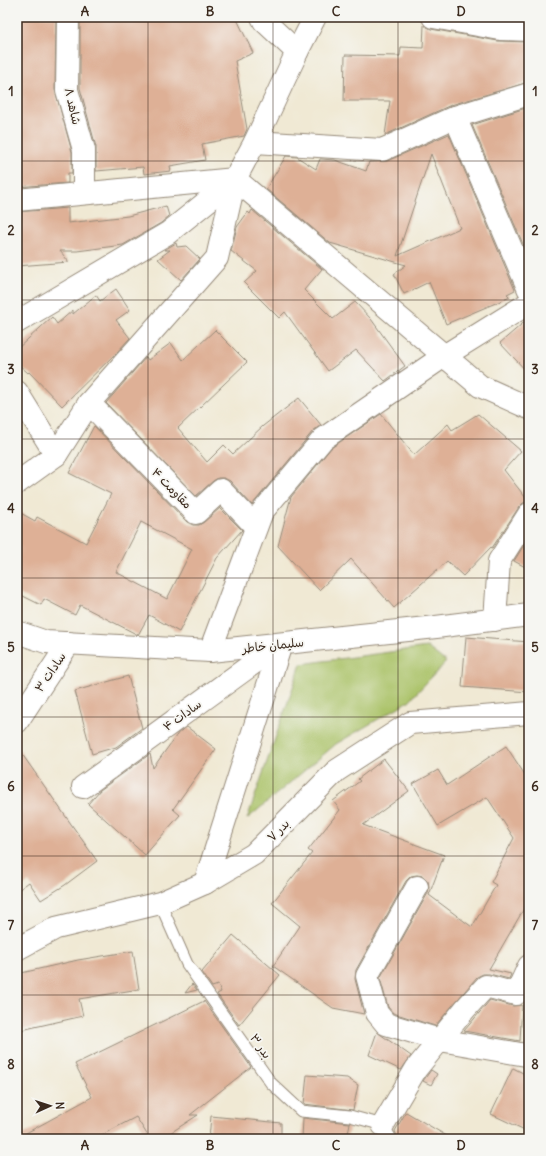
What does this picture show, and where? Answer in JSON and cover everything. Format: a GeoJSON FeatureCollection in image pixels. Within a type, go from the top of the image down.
{"type":"FeatureCollection","features":[{"type":"Feature","properties":{"kind":"street","name":"شاهد ۸"},"geometry":{"type":"LineString","coordinates":[[68,17],[68,90],[84,150],[84,193]]}},
{"type":"Feature","properties":{"kind":"street"},"geometry":{"type":"LineString","coordinates":[[262,17],[264,21],[297,52]]}},
{"type":"Feature","properties":{"kind":"street"},"geometry":{"type":"LineString","coordinates":[[17,483],[56,455],[89,403],[217,258],[235,179],[255,142],[315,17]]}},
{"type":"Feature","properties":{"kind":"street"},"geometry":{"type":"LineString","coordinates":[[433,17],[500,29],[529,30]]}},
{"type":"Feature","properties":{"kind":"street"},"geometry":{"type":"LineString","coordinates":[[255,142],[382,150],[454,118],[529,94]]}},
{"type":"Feature","properties":{"kind":"street"},"geometry":{"type":"LineString","coordinates":[[454,118],[529,290]]}},
{"type":"Feature","properties":{"kind":"street"},"geometry":{"type":"LineString","coordinates":[[17,322],[168,233],[235,179]]}},
{"type":"Feature","properties":{"kind":"street"},"geometry":{"type":"LineString","coordinates":[[17,200],[235,179],[480,386],[529,408]]}},
{"type":"Feature","properties":{"kind":"street"},"geometry":{"type":"LineString","coordinates":[[210,651],[262,512],[323,439],[444,356],[529,303]]}},
{"type":"Feature","properties":{"kind":"street"},"geometry":{"type":"LineString","coordinates":[[17,392],[56,455]]}},
{"type":"Feature","properties":{"kind":"street","name":"مقاومت ۴"},"geometry":{"type":"LineString","coordinates":[[89,403],[196,512],[221,490],[256,527]]}},
{"type":"Feature","properties":{"kind":"street"},"geometry":{"type":"LineString","coordinates":[[495,620],[499,561],[529,514]]}},
{"type":"Feature","properties":{"kind":"street","name":"سلیمان خاطر"},"geometry":{"type":"LineString","coordinates":[[17,632],[46,642],[210,651],[436,627],[529,615]]}},
{"type":"Feature","properties":{"kind":"street","name":"سادات ۳"},"geometry":{"type":"LineString","coordinates":[[17,722],[69,643]]}},
{"type":"Feature","properties":{"kind":"street"},"geometry":{"type":"LineString","coordinates":[[204,883],[281,644]]}},
{"type":"Feature","properties":{"kind":"street","name":"سادات ۴"},"geometry":{"type":"LineString","coordinates":[[83,787],[281,644]]}},
{"type":"Feature","properties":{"kind":"street","name":"بدر ۷"},"geometry":{"type":"LineString","coordinates":[[17,949],[56,928],[160,903],[204,883],[254,854],[336,771],[410,723],[529,712]]}},
{"type":"Feature","properties":{"kind":"street"},"geometry":{"type":"LineString","coordinates":[[418,887],[367,976],[377,1013],[386,1024],[440,1040],[526,1055]]}},
{"type":"Feature","properties":{"kind":"street"},"geometry":{"type":"LineString","coordinates":[[387,1132],[416,1069],[486,986],[516,994],[529,966]]}},
{"type":"Feature","properties":{"kind":"lane","name":"بدر ۳"},"geometry":{"type":"LineString","coordinates":[[160,903],[187,964],[271,1083],[301,1111],[350,1116],[387,1132]]}},
{"type":"Feature","properties":{"kind":"green space"},"geometry":{"type":"Polygon","coordinates":[[[427,647],[446,662],[409,701],[336,744],[247,819],[301,664],[427,647]]]}},
{"type":"Feature","properties":{"kind":"building"},"geometry":{"type":"Polygon","coordinates":[[[19,17],[56,17],[55,90],[72,152],[72,173],[68,173],[68,183],[17,187],[17,31],[19,17]]]}},
{"type":"Feature","properties":{"kind":"building"},"geometry":{"type":"Polygon","coordinates":[[[80,17],[236,17],[253,53],[235,61],[247,129],[244,136],[202,144],[205,160],[170,166],[171,171],[144,174],[143,167],[96,171],[96,147],[80,88],[80,17]]]}},
{"type":"Feature","properties":{"kind":"building"},"geometry":{"type":"Polygon","coordinates":[[[424,25],[431,29],[498,41],[529,42],[529,82],[451,105],[385,135],[390,101],[344,101],[345,55],[400,56],[401,47],[423,48],[424,25]]]}},
{"type":"Feature","properties":{"kind":"building"},"geometry":{"type":"Polygon","coordinates":[[[529,107],[529,258],[472,125],[529,107]]]}},
{"type":"Feature","properties":{"kind":"building"},"geometry":{"type":"Polygon","coordinates":[[[449,134],[515,290],[507,294],[510,297],[446,324],[429,282],[404,294],[394,274],[406,265],[330,243],[266,189],[286,156],[297,157],[316,169],[320,159],[335,160],[366,171],[369,162],[387,161],[449,134]],[[431,154],[397,256],[460,228],[431,154]]]}},
{"type":"Feature","properties":{"kind":"building"},"geometry":{"type":"Polygon","coordinates":[[[166,206],[169,216],[161,223],[123,245],[77,251],[60,251],[69,262],[17,266],[17,212],[68,208],[68,223],[128,216],[166,206]]]}},
{"type":"Feature","properties":{"kind":"building"},"geometry":{"type":"Polygon","coordinates":[[[252,210],[322,269],[304,290],[333,319],[355,302],[371,319],[405,366],[385,381],[356,350],[328,371],[285,312],[279,318],[244,283],[257,271],[231,251],[237,227],[248,212],[250,214],[252,210]]]}},
{"type":"Feature","properties":{"kind":"building"},"geometry":{"type":"Polygon","coordinates":[[[176,243],[177,247],[186,246],[200,259],[181,280],[158,259],[170,250],[164,250],[176,243]]]}},
{"type":"Feature","properties":{"kind":"building"},"geometry":{"type":"Polygon","coordinates":[[[116,289],[130,310],[116,320],[130,338],[62,406],[29,372],[28,373],[17,363],[17,349],[52,317],[57,324],[73,310],[73,314],[96,295],[100,301],[116,289]]]}},
{"type":"Feature","properties":{"kind":"building"},"geometry":{"type":"Polygon","coordinates":[[[529,318],[529,374],[500,343],[529,318]]]}},
{"type":"Feature","properties":{"kind":"building"},"geometry":{"type":"Polygon","coordinates":[[[215,330],[247,362],[178,428],[207,462],[224,445],[233,454],[263,426],[299,398],[321,425],[313,431],[252,505],[230,481],[224,478],[218,478],[213,481],[196,496],[106,403],[146,357],[148,360],[171,343],[183,360],[215,330]]]}},
{"type":"Feature","properties":{"kind":"building"},"geometry":{"type":"Polygon","coordinates":[[[381,414],[414,455],[448,424],[452,430],[478,414],[521,451],[504,470],[529,502],[523,503],[519,507],[492,548],[491,547],[463,576],[447,561],[394,608],[351,559],[319,590],[278,546],[291,497],[331,448],[381,414]]]}},
{"type":"Feature","properties":{"kind":"building"},"geometry":{"type":"Polygon","coordinates":[[[94,426],[187,522],[193,525],[199,525],[220,508],[242,530],[217,558],[179,632],[149,615],[138,635],[80,605],[75,615],[44,599],[41,605],[17,593],[17,511],[35,521],[37,517],[86,543],[111,494],[69,473],[94,426]],[[141,522],[116,572],[167,599],[192,549],[141,522]]]}},
{"type":"Feature","properties":{"kind":"building"},"geometry":{"type":"Polygon","coordinates":[[[529,537],[529,569],[514,561],[529,537]]]}},
{"type":"Feature","properties":{"kind":"building"},"geometry":{"type":"Polygon","coordinates":[[[466,637],[529,642],[529,692],[462,687],[466,637]]]}},
{"type":"Feature","properties":{"kind":"building"},"geometry":{"type":"Polygon","coordinates":[[[128,676],[142,728],[116,747],[92,754],[75,691],[128,676]]]}},
{"type":"Feature","properties":{"kind":"building"},"geometry":{"type":"Polygon","coordinates":[[[187,727],[216,749],[173,809],[180,815],[145,855],[88,804],[100,790],[150,754],[153,768],[179,732],[187,727]]]}},
{"type":"Feature","properties":{"kind":"building"},"geometry":{"type":"Polygon","coordinates":[[[506,746],[529,781],[529,900],[489,969],[511,974],[509,979],[489,974],[483,974],[477,977],[435,1026],[393,1013],[388,1007],[380,978],[428,893],[428,881],[423,876],[417,875],[411,876],[406,881],[356,970],[355,979],[364,1014],[333,1008],[273,966],[300,926],[272,903],[312,853],[308,850],[340,810],[333,801],[360,781],[358,779],[384,759],[409,791],[363,825],[444,855],[429,895],[472,927],[496,885],[491,882],[514,838],[487,797],[438,826],[413,784],[438,770],[447,785],[506,746]]]}},
{"type":"Feature","properties":{"kind":"building"},"geometry":{"type":"Polygon","coordinates":[[[17,747],[97,861],[65,885],[41,900],[29,882],[17,891],[17,747]]]}},
{"type":"Feature","properties":{"kind":"building"},"geometry":{"type":"Polygon","coordinates":[[[233,935],[280,975],[239,1025],[217,994],[221,992],[218,985],[212,987],[202,972],[233,935]]]}},
{"type":"Feature","properties":{"kind":"building"},"geometry":{"type":"Polygon","coordinates":[[[133,951],[139,989],[79,999],[83,1016],[17,1031],[17,974],[78,960],[133,951]]]}},
{"type":"Feature","properties":{"kind":"building"},"geometry":{"type":"Polygon","coordinates":[[[192,984],[197,990],[185,993],[192,984]]]}},
{"type":"Feature","properties":{"kind":"building"},"geometry":{"type":"Polygon","coordinates":[[[490,1000],[513,1006],[522,1005],[520,1041],[464,1031],[490,1000]]]}},
{"type":"Feature","properties":{"kind":"building"},"geometry":{"type":"Polygon","coordinates":[[[204,1001],[251,1067],[190,1115],[198,1115],[161,1139],[150,1139],[136,1117],[94,1139],[17,1139],[92,1097],[75,1064],[204,1001]]]}},
{"type":"Feature","properties":{"kind":"building"},"geometry":{"type":"Polygon","coordinates":[[[377,1032],[411,1056],[401,1070],[369,1055],[377,1032]]]}},
{"type":"Feature","properties":{"kind":"building"},"geometry":{"type":"Polygon","coordinates":[[[513,1068],[529,1076],[529,1132],[491,1114],[513,1068]]]}},
{"type":"Feature","properties":{"kind":"building"},"geometry":{"type":"Polygon","coordinates":[[[431,1070],[437,1074],[431,1085],[423,1081],[431,1070]]]}},
{"type":"Feature","properties":{"kind":"building"},"geometry":{"type":"Polygon","coordinates":[[[307,1075],[347,1078],[358,1085],[353,1110],[304,1104],[307,1075]]]}},
{"type":"Feature","properties":{"kind":"building"},"geometry":{"type":"Polygon","coordinates":[[[406,1112],[452,1139],[398,1139],[395,1131],[406,1112]]]}},
{"type":"Feature","properties":{"kind":"building"},"geometry":{"type":"Polygon","coordinates":[[[211,1116],[281,1123],[281,1139],[209,1139],[211,1116]]]}},
{"type":"Feature","properties":{"kind":"building"},"geometry":{"type":"Polygon","coordinates":[[[303,1118],[350,1123],[347,1139],[302,1139],[303,1118]]]}}]}
